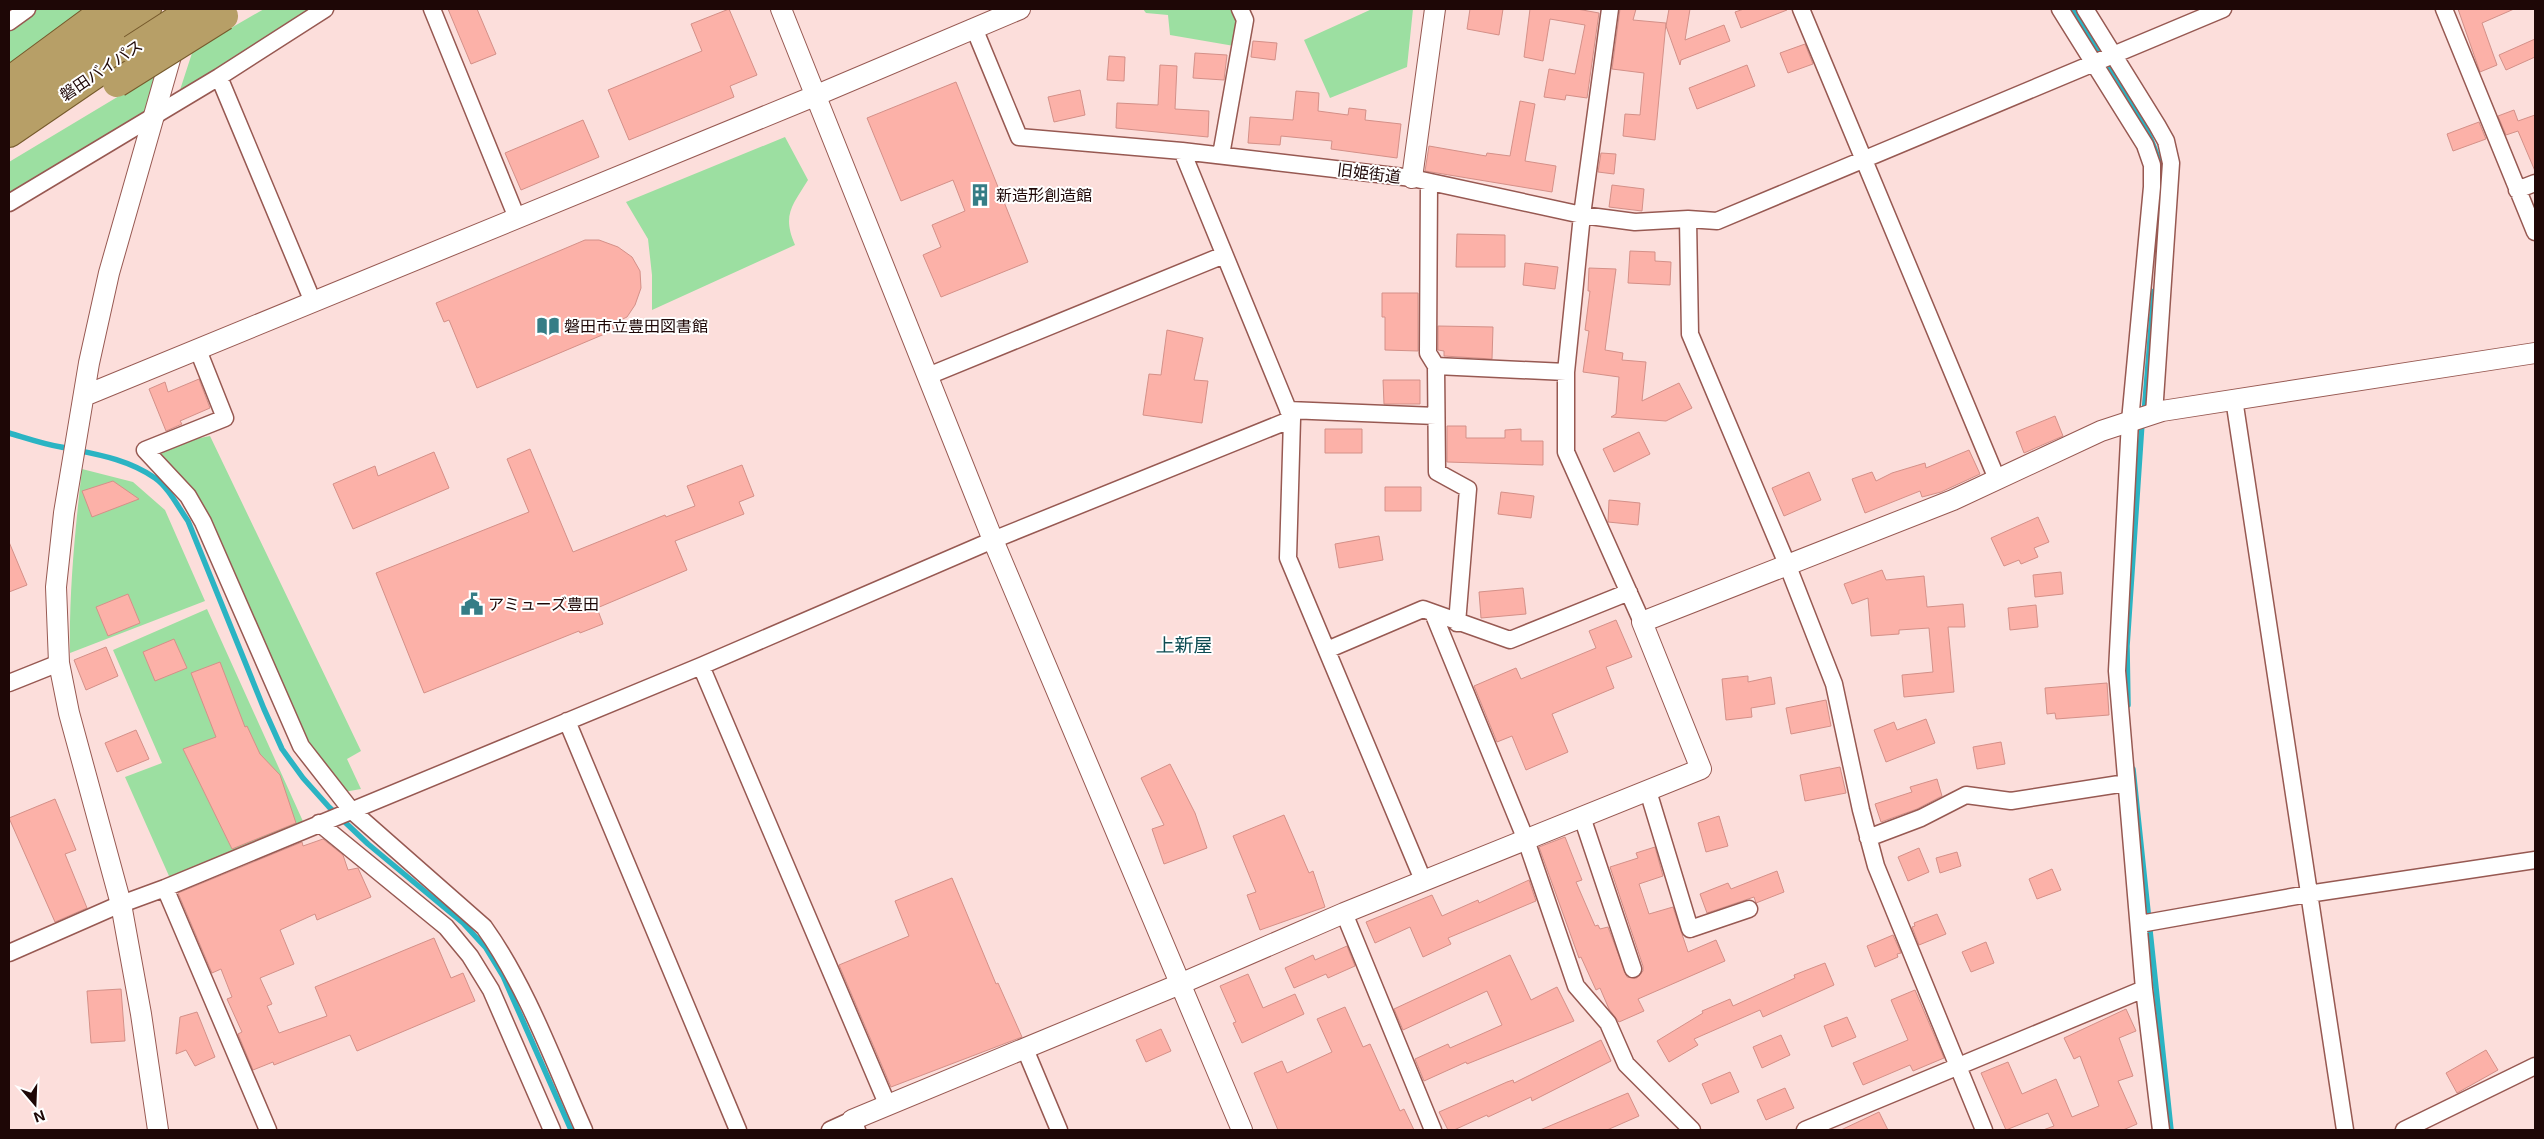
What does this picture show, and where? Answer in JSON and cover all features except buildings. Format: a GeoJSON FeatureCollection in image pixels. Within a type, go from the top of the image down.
{"type":"FeatureCollection","features":[{"type":"Feature","properties":{"kind":"highway","name":"磐田バイパス"},"geometry":{"type":"LineString","coordinates":[[9,103],[128,22],[194,9]]}},
{"type":"Feature","properties":{"kind":"highway"},"geometry":{"type":"LineString","coordinates":[[9,154],[117,82],[230,12]]}},
{"type":"Feature","properties":{"kind":"highway","name":"磐田バイパス"},"geometry":{"type":"LineString","coordinates":[[9,133],[128,22]]}},
{"type":"Feature","properties":{"kind":"highway"},"geometry":{"type":"LineString","coordinates":[[9,82],[128,22]]}},
{"type":"Feature","properties":{"kind":"street"},"geometry":{"type":"LineString","coordinates":[[9,22],[26,9]]}},
{"type":"Feature","properties":{"kind":"street"},"geometry":{"type":"LineString","coordinates":[[158,1130],[141,1014],[121,904],[69,713],[59,663],[56,623],[58,554],[84,396],[109,273],[184,9]]}},
{"type":"Feature","properties":{"kind":"street"},"geometry":{"type":"LineString","coordinates":[[9,203],[219,77],[325,9]]}},
{"type":"Feature","properties":{"kind":"street"},"geometry":{"type":"LineString","coordinates":[[432,9],[518,218]]}},
{"type":"Feature","properties":{"kind":"street"},"geometry":{"type":"LineString","coordinates":[[781,9],[817,95],[993,540],[1242,1130]]}},
{"type":"Feature","properties":{"kind":"street"},"geometry":{"type":"LineString","coordinates":[[84,396],[817,95],[1020,9]]}},
{"type":"Feature","properties":{"kind":"street"},"geometry":{"type":"LineString","coordinates":[[1221,155],[1244,20],[1240,9]]}},
{"type":"Feature","properties":{"kind":"street"},"geometry":{"type":"LineString","coordinates":[[1435,9],[1420,180],[1428,353],[1436,366],[1436,472],[1468,489],[1457,623]]}},
{"type":"Feature","properties":{"kind":"street"},"geometry":{"type":"LineString","coordinates":[[830,1130],[855,1125],[888,1106],[1344,913],[1701,769],[1642,622],[1566,452],[1566,372],[1582,215],[1610,9]]}},
{"type":"Feature","properties":{"kind":"street"},"geometry":{"type":"LineString","coordinates":[[1801,9],[1997,479]]}},
{"type":"Feature","properties":{"kind":"street"},"geometry":{"type":"LineString","coordinates":[[2060,9],[2145,146],[2152,165],[2152,187],[2130,421],[2117,670],[2144,989],[2161,1130]]}},
{"type":"Feature","properties":{"kind":"street"},"geometry":{"type":"LineString","coordinates":[[2085,9],[2161,133],[2171,164],[2154,414]]}},
{"type":"Feature","properties":{"kind":"street"},"geometry":{"type":"LineString","coordinates":[[1864,161],[2094,62],[2224,9]]}},
{"type":"Feature","properties":{"kind":"street"},"geometry":{"type":"LineString","coordinates":[[2444,9],[2535,232]]}},
{"type":"Feature","properties":{"kind":"street","name":"旧姫街道"},"geometry":{"type":"LineString","coordinates":[[974,28],[1019,137],[1221,155],[1420,180],[1582,215],[1635,222],[1717,221],[1864,161]]}},
{"type":"Feature","properties":{"kind":"street"},"geometry":{"type":"LineString","coordinates":[[219,77],[313,302]]}},
{"type":"Feature","properties":{"kind":"street"},"geometry":{"type":"LineString","coordinates":[[1182,151],[1290,414],[1288,558],[1424,880]]}},
{"type":"Feature","properties":{"kind":"street"},"geometry":{"type":"LineString","coordinates":[[2518,190],[2535,183]]}},
{"type":"Feature","properties":{"kind":"street"},"geometry":{"type":"LineString","coordinates":[[1688,220],[1690,334],[1787,564],[1834,684],[1876,866],[1984,1130]]}},
{"type":"Feature","properties":{"kind":"street"},"geometry":{"type":"LineString","coordinates":[[928,376],[1224,255]]}},
{"type":"Feature","properties":{"kind":"street"},"geometry":{"type":"LineString","coordinates":[[198,350],[225,418],[145,450],[188,496],[202,522],[301,746],[351,810],[459,903],[484,927],[495,942],[516,979],[584,1130]]}},
{"type":"Feature","properties":{"kind":"street"},"geometry":{"type":"LineString","coordinates":[[1642,622],[1953,500],[2101,430],[2130,421],[2154,414],[2234,399],[2535,353]]}},
{"type":"Feature","properties":{"kind":"street"},"geometry":{"type":"LineString","coordinates":[[1436,366],[1566,372]]}},
{"type":"Feature","properties":{"kind":"street"},"geometry":{"type":"LineString","coordinates":[[2234,399],[2345,1130]]}},
{"type":"Feature","properties":{"kind":"street"},"geometry":{"type":"LineString","coordinates":[[9,953],[121,904],[165,888],[701,666],[1290,414],[1436,416]]}},
{"type":"Feature","properties":{"kind":"street"},"geometry":{"type":"LineString","coordinates":[[1327,650],[1423,609],[1457,623],[1510,640],[1629,592]]}},
{"type":"Feature","properties":{"kind":"street"},"geometry":{"type":"LineString","coordinates":[[1433,613],[1526,840],[1576,986],[1608,1023],[1626,1064],[1692,1130]]}},
{"type":"Feature","properties":{"kind":"street"},"geometry":{"type":"LineString","coordinates":[[9,683],[59,663]]}},
{"type":"Feature","properties":{"kind":"street"},"geometry":{"type":"LineString","coordinates":[[701,666],[888,1106]]}},
{"type":"Feature","properties":{"kind":"street"},"geometry":{"type":"LineString","coordinates":[[567,721],[738,1130]]}},
{"type":"Feature","properties":{"kind":"street"},"geometry":{"type":"LineString","coordinates":[[1868,838],[1921,818],[1966,795],[2011,800],[2126,783]]}},
{"type":"Feature","properties":{"kind":"street"},"geometry":{"type":"LineString","coordinates":[[1648,791],[1690,929],[1749,909]]}},
{"type":"Feature","properties":{"kind":"street"},"geometry":{"type":"LineString","coordinates":[[1582,817],[1633,969]]}},
{"type":"Feature","properties":{"kind":"street"},"geometry":{"type":"LineString","coordinates":[[319,823],[446,927],[470,956],[491,990],[552,1130]]}},
{"type":"Feature","properties":{"kind":"street"},"geometry":{"type":"LineString","coordinates":[[2140,924],[2308,894],[2535,860]]}},
{"type":"Feature","properties":{"kind":"street"},"geometry":{"type":"LineString","coordinates":[[165,888],[268,1130]]}},
{"type":"Feature","properties":{"kind":"street"},"geometry":{"type":"LineString","coordinates":[[1344,913],[1433,1130]]}},
{"type":"Feature","properties":{"kind":"street"},"geometry":{"type":"LineString","coordinates":[[1805,1130],[2144,989]]}},
{"type":"Feature","properties":{"kind":"street"},"geometry":{"type":"LineString","coordinates":[[1025,1049],[1059,1130]]}},
{"type":"Feature","properties":{"kind":"street"},"geometry":{"type":"LineString","coordinates":[[2404,1130],[2535,1066]]}},
{"type":"Feature","properties":{"kind":"green space"},"geometry":{"type":"Polygon","coordinates":[[[26,9],[89,9],[9,68],[9,22],[26,9]]]}},
{"type":"Feature","properties":{"kind":"green space"},"geometry":{"type":"Polygon","coordinates":[[[264,9],[322,9],[226,72],[180,90],[193,50],[264,9]]]}},
{"type":"Feature","properties":{"kind":"green space"},"geometry":{"type":"Polygon","coordinates":[[[1143,9],[1240,9],[1240,47],[1170,35],[1168,15],[1146,13],[1143,9]]]}},
{"type":"Feature","properties":{"kind":"green space"},"geometry":{"type":"Polygon","coordinates":[[[1372,9],[1413,9],[1407,67],[1330,98],[1304,40],[1372,9]]]}},
{"type":"Feature","properties":{"kind":"green space"},"geometry":{"type":"Polygon","coordinates":[[[159,72],[155,115],[9,203],[9,162],[159,72]]]}},
{"type":"Feature","properties":{"kind":"green space"},"geometry":{"type":"Polygon","coordinates":[[[785,137],[808,180],[793,204],[789,218],[791,235],[795,245],[652,310],[652,275],[648,239],[626,202],[785,137]]]}},
{"type":"Feature","properties":{"kind":"green space"},"geometry":{"type":"Polygon","coordinates":[[[210,436],[361,751],[347,759],[361,789],[338,793],[298,740],[194,508],[155,447],[210,436]]]}},
{"type":"Feature","properties":{"kind":"green space"},"geometry":{"type":"Polygon","coordinates":[[[82,469],[133,482],[165,510],[205,601],[70,653],[73,561],[82,469]]]}},
{"type":"Feature","properties":{"kind":"green space"},"geometry":{"type":"Polygon","coordinates":[[[207,609],[306,828],[173,885],[125,777],[162,763],[113,650],[207,609]]]}},
{"type":"Feature","properties":{"kind":"waterway"},"geometry":{"type":"LineString","coordinates":[[2072,9],[2126,91],[2138,113],[2158,158],[2164,180]]}},
{"type":"Feature","properties":{"kind":"waterway"},"geometry":{"type":"LineString","coordinates":[[2144,414],[2154,291]]}},
{"type":"Feature","properties":{"kind":"waterway"},"geometry":{"type":"LineString","coordinates":[[2128,705],[2127,646],[2142,423]]}},
{"type":"Feature","properties":{"kind":"waterway"},"geometry":{"type":"LineString","coordinates":[[9,433],[121,461],[144,471],[165,487],[188,521],[282,749],[303,778],[329,807],[368,844],[463,923],[486,948],[503,976],[571,1130]]}},
{"type":"Feature","properties":{"kind":"waterway"},"geometry":{"type":"LineString","coordinates":[[2133,769],[2171,1130]]}},
{"type":"Feature","properties":{"kind":"place","name":"新造形創造館"},"geometry":{"type":"Point","coordinates":[980,195]}},
{"type":"Feature","properties":{"kind":"place","name":"磐田市立豊田図書館"},"geometry":{"type":"Point","coordinates":[548,326]}},
{"type":"Feature","properties":{"kind":"place","name":"アミューズ豊田"},"geometry":{"type":"Point","coordinates":[472,604]}},
{"type":"Feature","properties":{"kind":"district","name":"上新屋"},"geometry":{"type":"Point","coordinates":[1184,645]}}]}
